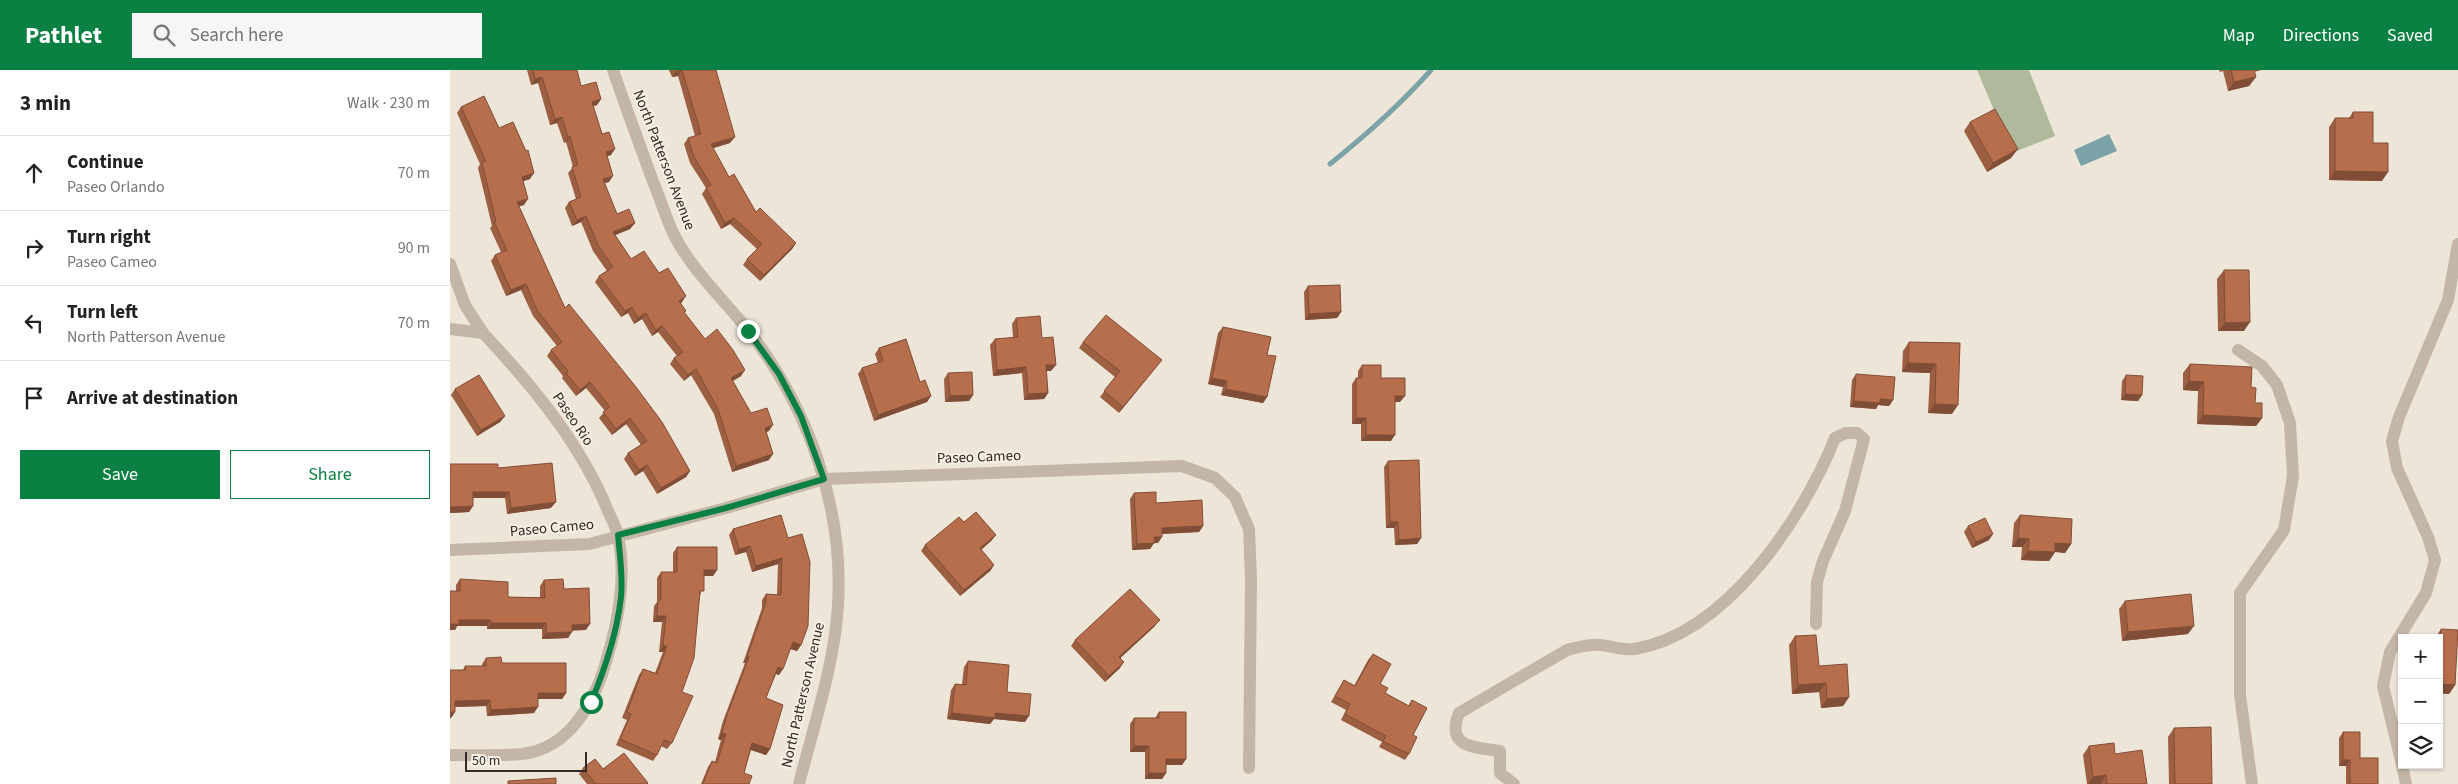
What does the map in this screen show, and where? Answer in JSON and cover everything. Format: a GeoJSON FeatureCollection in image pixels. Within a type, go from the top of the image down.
{"type":"FeatureCollection","features":[{"type":"Feature","properties":{"kind":"street","name":"North Patterson Avenue"},"geometry":{"type":"LineString","coordinates":[[613,70],[626,110],[674,235],[701,274],[748,331],[779,374],[801,416],[824,479],[835,518],[838,606],[832,652],[799,784]]}},
{"type":"Feature","properties":{"kind":"street"},"geometry":{"type":"LineString","coordinates":[[2398,748],[2383,686],[2390,652],[2426,593],[2435,560],[2428,537],[2397,468],[2392,441],[2399,417],[2448,300],[2458,244]]}},
{"type":"Feature","properties":{"kind":"street","name":"Paseo Rio"},"geometry":{"type":"LineString","coordinates":[[450,264],[465,305],[483,332],[531,386],[592,475],[618,535],[622,575],[621,598],[612,643],[591,702],[573,728],[545,748],[523,754],[450,755]]}},
{"type":"Feature","properties":{"kind":"street"},"geometry":{"type":"LineString","coordinates":[[450,329],[483,332]]}},
{"type":"Feature","properties":{"kind":"street"},"geometry":{"type":"LineString","coordinates":[[2238,350],[2262,366],[2277,385],[2290,422],[2293,476],[2284,530],[2240,593],[2240,695],[2252,784]]}},
{"type":"Feature","properties":{"kind":"street"},"geometry":{"type":"LineString","coordinates":[[1514,784],[1500,773],[1500,750],[1465,745],[1457,738],[1455,729],[1459,713],[1567,650],[1587,645],[1633,650],[1686,630],[1710,614],[1765,558],[1791,524],[1820,475],[1834,438],[1858,433],[1864,439],[1845,512],[1823,561],[1817,582],[1816,624]]}},
{"type":"Feature","properties":{"kind":"street","name":"Paseo Cameo"},"geometry":{"type":"LineString","coordinates":[[450,550],[588,544],[726,508],[824,479],[1182,466],[1215,478],[1235,497],[1249,529],[1251,579],[1250,768]]}},
{"type":"Feature","properties":{"kind":"street"},"geometry":{"type":"LineString","coordinates":[[2403,769],[2406,784]]}},
{"type":"Feature","properties":{"kind":"green space"},"geometry":{"type":"Polygon","coordinates":[[[1977,70],[2029,70],[2055,136],[2012,153],[1977,70]]]}},
{"type":"Feature","properties":{"kind":"water"},"geometry":{"type":"Polygon","coordinates":[[[2109,134],[2117,151],[2081,166],[2074,150],[2109,134]]]}},
{"type":"Feature","properties":{"kind":"building"},"geometry":{"type":"Polygon","coordinates":[[[533,70],[577,70],[581,86],[596,82],[601,99],[592,102],[602,134],[609,132],[615,149],[606,152],[613,176],[603,179],[617,214],[629,209],[635,223],[613,232],[631,259],[644,251],[659,273],[668,268],[686,296],[679,301],[686,311],[684,312],[705,339],[717,329],[733,350],[745,370],[731,378],[751,413],[767,408],[773,425],[765,428],[773,454],[736,466],[718,409],[696,369],[688,375],[674,358],[683,352],[662,326],[656,330],[646,313],[638,318],[632,307],[625,311],[599,276],[613,267],[598,245],[586,216],[577,220],[569,202],[581,197],[572,167],[578,165],[570,136],[568,137],[562,117],[555,119],[542,77],[535,79],[533,70]]]}},
{"type":"Feature","properties":{"kind":"building"},"geometry":{"type":"Polygon","coordinates":[[[682,70],[716,70],[735,137],[711,144],[729,177],[734,174],[756,212],[760,208],[796,243],[764,275],[747,259],[762,244],[734,218],[725,223],[706,188],[711,185],[694,157],[688,138],[701,134],[682,70]]]}},
{"type":"Feature","properties":{"kind":"building"},"geometry":{"type":"Polygon","coordinates":[[[2231,70],[2254,70],[2256,77],[2234,82],[2231,70]]]}},
{"type":"Feature","properties":{"kind":"building"},"geometry":{"type":"Polygon","coordinates":[[[484,96],[499,128],[513,122],[526,151],[528,150],[534,173],[522,177],[528,199],[517,202],[565,308],[569,304],[636,387],[662,422],[690,471],[661,488],[647,465],[639,470],[628,453],[647,441],[630,418],[616,429],[603,412],[610,407],[590,382],[580,390],[566,373],[568,371],[551,350],[562,342],[537,310],[526,284],[511,290],[495,255],[507,250],[494,222],[496,222],[482,162],[486,161],[461,107],[484,96]]]}},
{"type":"Feature","properties":{"kind":"building"},"geometry":{"type":"Polygon","coordinates":[[[1995,109],[2018,149],[1993,163],[1970,122],[1995,109]]]}},
{"type":"Feature","properties":{"kind":"building"},"geometry":{"type":"Polygon","coordinates":[[[2353,112],[2373,112],[2373,143],[2388,143],[2388,172],[2335,171],[2335,118],[2353,118],[2353,112]]]}},
{"type":"Feature","properties":{"kind":"building"},"geometry":{"type":"Polygon","coordinates":[[[2224,270],[2249,270],[2250,322],[2225,323],[2224,270]]]}},
{"type":"Feature","properties":{"kind":"building"},"geometry":{"type":"Polygon","coordinates":[[[1340,285],[1341,312],[1309,314],[1308,286],[1340,285]]]}},
{"type":"Feature","properties":{"kind":"building"},"geometry":{"type":"Polygon","coordinates":[[[1106,315],[1162,360],[1123,407],[1104,391],[1120,371],[1083,342],[1106,315]]]}},
{"type":"Feature","properties":{"kind":"building"},"geometry":{"type":"Polygon","coordinates":[[[1040,316],[1042,338],[1053,337],[1056,365],[1046,365],[1048,393],[1028,394],[1026,367],[997,370],[995,339],[1018,337],[1016,318],[1040,316]]]}},
{"type":"Feature","properties":{"kind":"building"},"geometry":{"type":"Polygon","coordinates":[[[1223,327],[1271,337],[1267,355],[1276,356],[1267,397],[1226,389],[1227,381],[1212,378],[1223,327]]]}},
{"type":"Feature","properties":{"kind":"building"},"geometry":{"type":"Polygon","coordinates":[[[906,339],[920,382],[925,380],[931,396],[878,415],[862,368],[883,361],[879,348],[906,339]]]}},
{"type":"Feature","properties":{"kind":"building"},"geometry":{"type":"Polygon","coordinates":[[[1909,342],[1960,343],[1958,405],[1935,404],[1936,364],[1908,363],[1909,342]]]}},
{"type":"Feature","properties":{"kind":"building"},"geometry":{"type":"Polygon","coordinates":[[[2190,364],[2252,367],[2251,387],[2256,388],[2255,403],[2262,403],[2262,418],[2203,415],[2204,382],[2189,381],[2190,364]]]}},
{"type":"Feature","properties":{"kind":"building"},"geometry":{"type":"Polygon","coordinates":[[[1362,365],[1381,365],[1381,378],[1405,378],[1405,396],[1395,396],[1395,435],[1366,435],[1366,418],[1356,418],[1356,378],[1362,378],[1362,365]]]}},
{"type":"Feature","properties":{"kind":"building"},"geometry":{"type":"Polygon","coordinates":[[[972,372],[973,395],[950,396],[948,373],[972,372]]]}},
{"type":"Feature","properties":{"kind":"building"},"geometry":{"type":"Polygon","coordinates":[[[1856,374],[1895,377],[1893,400],[1880,399],[1880,403],[1854,401],[1856,374]]]}},
{"type":"Feature","properties":{"kind":"building"},"geometry":{"type":"Polygon","coordinates":[[[479,375],[505,416],[481,430],[455,389],[479,375]]]}},
{"type":"Feature","properties":{"kind":"building"},"geometry":{"type":"Polygon","coordinates":[[[2126,375],[2143,376],[2142,395],[2125,394],[2126,375]]]}},
{"type":"Feature","properties":{"kind":"building"},"geometry":{"type":"Polygon","coordinates":[[[1419,460],[1421,538],[1399,540],[1398,522],[1390,522],[1388,461],[1419,460]]]}},
{"type":"Feature","properties":{"kind":"building"},"geometry":{"type":"Polygon","coordinates":[[[552,463],[556,502],[511,508],[509,492],[473,492],[473,506],[450,507],[450,464],[498,464],[498,468],[552,463]]]}},
{"type":"Feature","properties":{"kind":"building"},"geometry":{"type":"Polygon","coordinates":[[[1156,492],[1156,503],[1202,500],[1203,526],[1162,528],[1162,537],[1154,537],[1155,543],[1137,544],[1134,493],[1156,492]]]}},
{"type":"Feature","properties":{"kind":"building"},"geometry":{"type":"Polygon","coordinates":[[[976,512],[996,535],[980,548],[994,565],[964,590],[925,545],[959,517],[964,522],[976,512]]]}},
{"type":"Feature","properties":{"kind":"building"},"geometry":{"type":"Polygon","coordinates":[[[781,515],[788,538],[802,534],[810,562],[808,626],[801,645],[793,642],[783,669],[778,667],[766,698],[783,705],[770,749],[752,743],[744,773],[752,776],[749,784],[703,784],[712,761],[717,763],[726,734],[722,733],[727,715],[749,657],[747,657],[766,602],[766,594],[781,595],[782,558],[756,566],[750,546],[739,549],[733,529],[781,515]]]}},
{"type":"Feature","properties":{"kind":"building"},"geometry":{"type":"Polygon","coordinates":[[[2020,515],[2072,519],[2071,544],[2055,543],[2055,552],[2028,551],[2029,539],[2018,538],[2020,515]]]}},
{"type":"Feature","properties":{"kind":"building"},"geometry":{"type":"Polygon","coordinates":[[[1985,518],[1993,534],[1976,542],[1968,526],[1985,518]]]}},
{"type":"Feature","properties":{"kind":"building"},"geometry":{"type":"Polygon","coordinates":[[[677,547],[717,547],[717,570],[704,570],[704,591],[700,591],[694,658],[682,692],[693,696],[672,743],[664,740],[657,755],[620,739],[631,714],[627,712],[643,669],[657,674],[667,646],[663,646],[666,616],[657,616],[658,600],[661,600],[661,572],[677,572],[677,547]]]}},
{"type":"Feature","properties":{"kind":"building"},"geometry":{"type":"Polygon","coordinates":[[[460,579],[508,582],[508,597],[545,598],[544,580],[563,579],[564,589],[589,588],[590,624],[572,625],[572,632],[546,633],[546,623],[491,623],[491,620],[459,620],[459,624],[450,624],[450,591],[460,591],[460,579]]]}},
{"type":"Feature","properties":{"kind":"building"},"geometry":{"type":"Polygon","coordinates":[[[1130,589],[1160,620],[1119,657],[1124,662],[1109,676],[1075,640],[1130,589]]]}},
{"type":"Feature","properties":{"kind":"building"},"geometry":{"type":"Polygon","coordinates":[[[2191,594],[2194,626],[2128,632],[2125,601],[2191,594]]]}},
{"type":"Feature","properties":{"kind":"building"},"geometry":{"type":"Polygon","coordinates":[[[2441,629],[2458,630],[2455,685],[2443,684],[2443,634],[2440,634],[2441,629]]]}},
{"type":"Feature","properties":{"kind":"building"},"geometry":{"type":"Polygon","coordinates":[[[1816,635],[1819,666],[1847,664],[1849,697],[1827,699],[1826,683],[1798,685],[1795,636],[1816,635]]]}},
{"type":"Feature","properties":{"kind":"building"},"geometry":{"type":"Polygon","coordinates":[[[1373,654],[1391,664],[1380,684],[1388,688],[1385,693],[1409,706],[1412,700],[1427,708],[1413,735],[1417,737],[1409,754],[1383,741],[1386,736],[1345,714],[1350,704],[1335,696],[1344,680],[1355,686],[1373,654]]]}},
{"type":"Feature","properties":{"kind":"building"},"geometry":{"type":"Polygon","coordinates":[[[501,657],[502,663],[566,663],[566,693],[538,693],[538,707],[491,710],[490,700],[455,701],[455,712],[450,712],[450,670],[466,670],[465,666],[486,666],[486,658],[501,657]]]}},
{"type":"Feature","properties":{"kind":"building"},"geometry":{"type":"Polygon","coordinates":[[[968,661],[1009,665],[1007,692],[1031,694],[1029,716],[995,713],[995,718],[952,713],[955,684],[966,685],[968,661]]]}},
{"type":"Feature","properties":{"kind":"building"},"geometry":{"type":"Polygon","coordinates":[[[1159,712],[1186,712],[1186,759],[1166,759],[1166,773],[1149,773],[1149,746],[1134,746],[1134,718],[1159,718],[1159,712]]]}},
{"type":"Feature","properties":{"kind":"building"},"geometry":{"type":"Polygon","coordinates":[[[2211,727],[2212,784],[2175,784],[2174,728],[2211,727]]]}},
{"type":"Feature","properties":{"kind":"building"},"geometry":{"type":"Polygon","coordinates":[[[2343,732],[2360,732],[2360,758],[2378,758],[2378,784],[2350,784],[2350,760],[2343,760],[2343,732]]]}},
{"type":"Feature","properties":{"kind":"building"},"geometry":{"type":"Polygon","coordinates":[[[2114,743],[2115,754],[2142,750],[2147,784],[2107,784],[2106,775],[2093,777],[2089,746],[2114,743]]]}},
{"type":"Feature","properties":{"kind":"building"},"geometry":{"type":"Polygon","coordinates":[[[624,753],[647,784],[596,784],[583,768],[595,759],[603,769],[624,753]]]}},
{"type":"Feature","properties":{"kind":"building"},"geometry":{"type":"Polygon","coordinates":[[[556,778],[556,784],[508,784],[508,781],[556,778]]]}},
{"type":"Feature","properties":{"kind":"waterway"},"geometry":{"type":"LineString","coordinates":[[1330,164],[1382,119],[1431,70]]}},
{"type":"Feature","properties":{"kind":"route"},"geometry":{"type":"LineString","coordinates":[[591,702],[612,643],[621,598],[622,575],[618,535],[726,508],[824,479],[801,416],[779,374],[748,331]]}}]}
